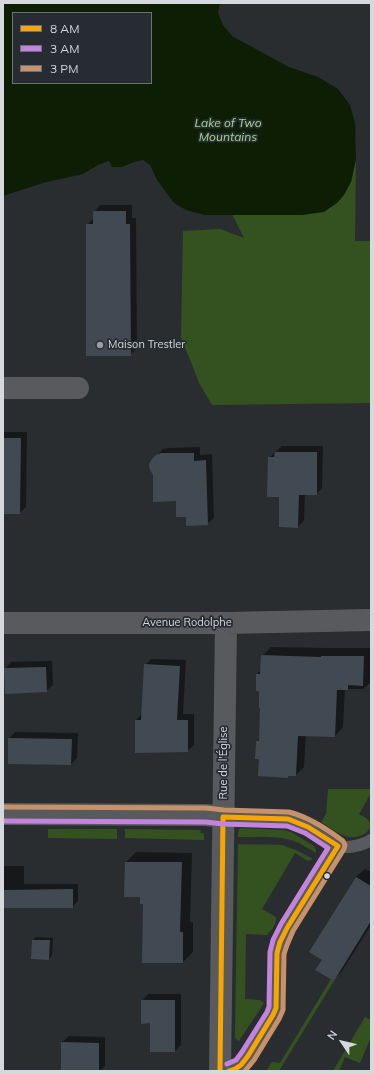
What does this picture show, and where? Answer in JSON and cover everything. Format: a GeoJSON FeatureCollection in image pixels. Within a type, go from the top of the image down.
{"type":"FeatureCollection","features":[{"type":"Feature","properties":{"kind":"street"},"geometry":{"type":"LineString","coordinates":[[3,388],[78,388]]}},
{"type":"Feature","properties":{"kind":"street","name":"Avenue Rodolphe"},"geometry":{"type":"LineString","coordinates":[[3,623],[226,623],[371,620]]}},
{"type":"Feature","properties":{"kind":"street","name":"Rue de l'Église"},"geometry":{"type":"LineString","coordinates":[[220,1071],[226,623]]}},
{"type":"Feature","properties":{"kind":"street"},"geometry":{"type":"LineString","coordinates":[[3,814],[206,814],[224,817]]}},
{"type":"Feature","properties":{"kind":"lane"},"geometry":{"type":"LineString","coordinates":[[224,817],[296,820],[338,846],[349,847],[368,843],[371,840]]}},
{"type":"Feature","properties":{"kind":"lane"},"geometry":{"type":"LineString","coordinates":[[230,1071],[242,1065],[273,1015],[276,1008],[277,953],[280,942],[287,928],[338,846]]}},
{"type":"Feature","properties":{"kind":"green space"},"geometry":{"type":"Polygon","coordinates":[[[356,159],[355,241],[371,241],[371,403],[212,405],[199,383],[181,338],[183,231],[220,229],[244,238],[232,214],[302,215],[351,182],[356,159]]]}},
{"type":"Feature","properties":{"kind":"green space"},"geometry":{"type":"Polygon","coordinates":[[[328,789],[371,789],[371,793],[359,814],[369,821],[370,825],[367,832],[361,836],[349,837],[338,833],[321,822],[326,814],[328,789]]]}},
{"type":"Feature","properties":{"kind":"green space"},"geometry":{"type":"Polygon","coordinates":[[[240,828],[284,830],[291,832],[314,846],[316,853],[294,841],[287,839],[238,837],[240,828]]]}},
{"type":"Feature","properties":{"kind":"green space"},"geometry":{"type":"Polygon","coordinates":[[[48,829],[117,829],[117,839],[48,838],[48,829]]]}},
{"type":"Feature","properties":{"kind":"green space"},"geometry":{"type":"Polygon","coordinates":[[[125,829],[201,830],[200,833],[203,833],[204,840],[125,838],[125,829]]]}},
{"type":"Feature","properties":{"kind":"green space"},"geometry":{"type":"Polygon","coordinates":[[[238,844],[282,845],[296,850],[313,859],[308,861],[295,853],[262,909],[276,917],[274,927],[267,935],[246,934],[245,999],[260,1000],[264,1003],[239,1041],[235,1038],[238,844]]]}},
{"type":"Feature","properties":{"kind":"green space"},"geometry":{"type":"Polygon","coordinates":[[[331,979],[334,981],[279,1071],[266,1071],[272,1062],[280,1063],[331,979]]]}},
{"type":"Feature","properties":{"kind":"green space"},"geometry":{"type":"Polygon","coordinates":[[[365,1017],[371,1020],[371,1037],[360,1063],[345,1057],[339,1071],[333,1071],[365,1017]]]}},
{"type":"Feature","properties":{"kind":"water","name":"Lake of Two Mountains"},"geometry":{"type":"Polygon","coordinates":[[[3,3],[220,3],[218,13],[223,25],[232,36],[289,67],[318,77],[338,89],[350,105],[355,123],[356,159],[351,182],[344,195],[337,203],[324,212],[302,215],[204,215],[186,210],[174,203],[157,180],[150,165],[143,160],[122,167],[112,167],[109,161],[98,165],[83,174],[43,183],[3,196],[3,3]]]}},
{"type":"Feature","properties":{"kind":"building"},"geometry":{"type":"Polygon","coordinates":[[[93,211],[126,211],[126,224],[130,224],[131,356],[86,356],[86,224],[93,224],[93,211]]]}},
{"type":"Feature","properties":{"kind":"building"},"geometry":{"type":"Polygon","coordinates":[[[3,438],[21,438],[20,514],[3,514],[3,438]]]}},
{"type":"Feature","properties":{"kind":"building"},"geometry":{"type":"Polygon","coordinates":[[[275,452],[317,452],[317,495],[299,495],[298,528],[279,527],[279,497],[267,497],[268,457],[274,457],[275,452]]]}},
{"type":"Feature","properties":{"kind":"building"},"geometry":{"type":"Polygon","coordinates":[[[161,453],[194,453],[194,461],[206,460],[208,525],[186,526],[186,517],[176,517],[176,501],[153,502],[153,475],[149,465],[151,460],[156,455],[161,453]]]}},
{"type":"Feature","properties":{"kind":"building"},"geometry":{"type":"Polygon","coordinates":[[[261,655],[321,657],[364,656],[363,686],[348,685],[348,690],[337,690],[335,737],[298,736],[296,776],[288,776],[288,778],[258,776],[259,759],[255,759],[256,741],[259,741],[260,708],[259,691],[256,691],[256,674],[260,674],[261,655]]]}},
{"type":"Feature","properties":{"kind":"building"},"geometry":{"type":"Polygon","coordinates":[[[144,664],[180,666],[177,720],[188,720],[188,752],[135,753],[135,720],[141,720],[144,664]]]}},
{"type":"Feature","properties":{"kind":"building"},"geometry":{"type":"Polygon","coordinates":[[[46,667],[47,692],[5,694],[4,668],[46,667]]]}},
{"type":"Feature","properties":{"kind":"building"},"geometry":{"type":"Polygon","coordinates":[[[8,738],[72,739],[71,765],[8,764],[8,738]]]}},
{"type":"Feature","properties":{"kind":"building"},"geometry":{"type":"Polygon","coordinates":[[[125,862],[182,862],[180,932],[183,932],[183,963],[142,963],[143,904],[140,904],[140,897],[124,897],[125,862]]]}},
{"type":"Feature","properties":{"kind":"building"},"geometry":{"type":"Polygon","coordinates":[[[356,877],[371,886],[371,921],[334,981],[315,970],[322,960],[309,952],[356,877]]]}},
{"type":"Feature","properties":{"kind":"building"},"geometry":{"type":"Polygon","coordinates":[[[73,889],[73,908],[3,908],[3,890],[73,889]]]}},
{"type":"Feature","properties":{"kind":"building"},"geometry":{"type":"Polygon","coordinates":[[[32,940],[50,940],[49,960],[31,959],[32,940]]]}},
{"type":"Feature","properties":{"kind":"building"},"geometry":{"type":"Polygon","coordinates":[[[141,1000],[175,1000],[175,1052],[150,1052],[150,1023],[141,1024],[141,1000]]]}},
{"type":"Feature","properties":{"kind":"building"},"geometry":{"type":"Polygon","coordinates":[[[61,1042],[99,1043],[99,1071],[61,1071],[61,1042]]]}},
{"type":"Feature","properties":{"kind":"transit line"},"geometry":{"type":"LineString","coordinates":[[3,807],[206,808],[289,812],[318,824],[343,841],[345,845],[344,849],[293,931],[287,945],[284,954],[283,1010],[254,1060],[245,1071]]}},
{"type":"Feature","properties":{"kind":"transit line"},"geometry":{"type":"LineString","coordinates":[[220,1071],[223,817],[288,819],[308,827],[338,846],[287,928],[280,942],[277,953],[276,1008],[273,1015],[241,1065],[229,1071]]}},
{"type":"Feature","properties":{"kind":"transit line"},"geometry":{"type":"LineString","coordinates":[[3,821],[206,822],[287,826],[305,833],[328,848],[281,924],[273,940],[270,952],[269,1007],[267,1012],[236,1060],[227,1064]]}},
{"type":"Feature","properties":{"kind":"place","name":"Maison Trestler"},"geometry":{"type":"Point","coordinates":[100,345]}}]}
